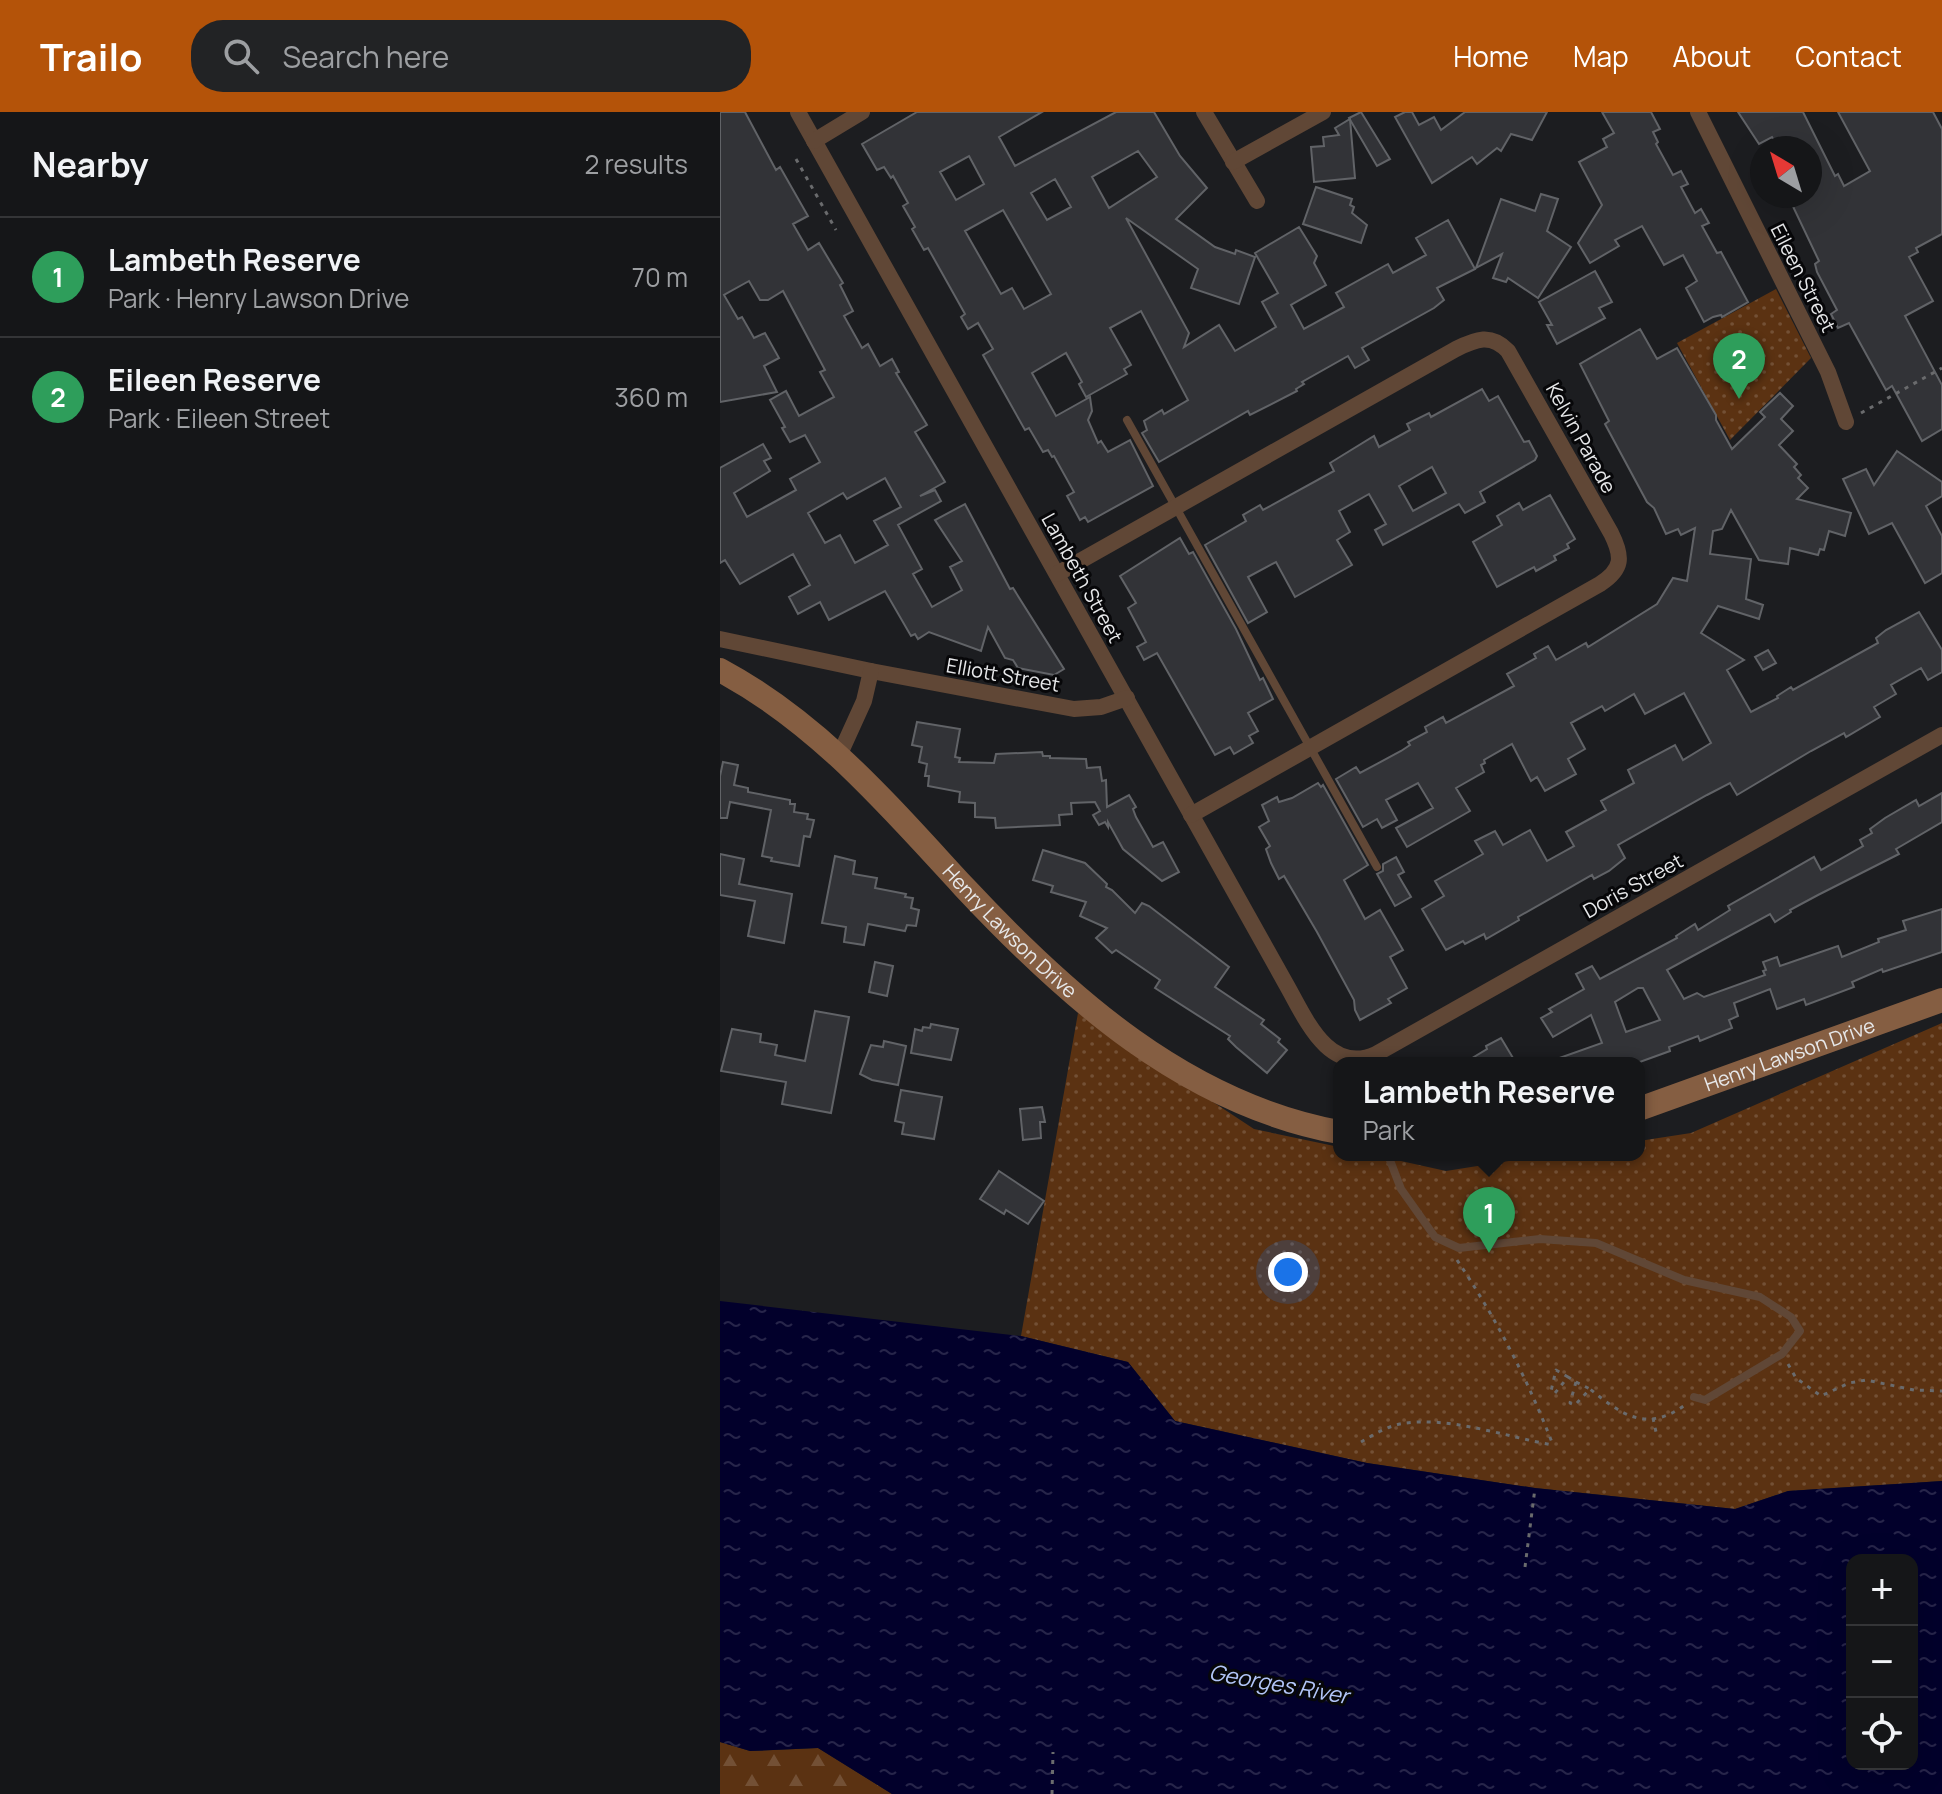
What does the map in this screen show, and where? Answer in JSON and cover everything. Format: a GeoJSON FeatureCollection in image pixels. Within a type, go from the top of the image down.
{"type":"FeatureCollection","features":[{"type":"Feature","properties":{"kind":"main road","name":"Henry Lawson Drive"},"geometry":{"type":"LineString","coordinates":[[720,670],[775,705],[839,756],[896,812],[1033,959],[1079,1001],[1125,1036],[1230,1097],[1285,1118],[1333,1130]]}},
{"type":"Feature","properties":{"kind":"main road","name":"Henry Lawson Drive"},"geometry":{"type":"LineString","coordinates":[[1645,1107],[1942,1000]]}},
{"type":"Feature","properties":{"kind":"street","name":"Lambeth Street"},"geometry":{"type":"LineString","coordinates":[[798,112],[1317,1037],[1324,1046],[1341,1056]]}},
{"type":"Feature","properties":{"kind":"street"},"geometry":{"type":"LineString","coordinates":[[814,141],[862,112]]}},
{"type":"Feature","properties":{"kind":"street"},"geometry":{"type":"LineString","coordinates":[[1204,112],[1257,201]]}},
{"type":"Feature","properties":{"kind":"street"},"geometry":{"type":"LineString","coordinates":[[1233,162],[1323,112]]}},
{"type":"Feature","properties":{"kind":"street","name":"Eileen Street"},"geometry":{"type":"LineString","coordinates":[[1698,112],[1828,372],[1846,422]]}},
{"type":"Feature","properties":{"kind":"street","name":"Kelvin Parade"},"geometry":{"type":"LineString","coordinates":[[1057,574],[1469,343],[1492,339],[1500,343],[1515,362],[1617,544],[1620,555],[1618,566],[1612,576],[1600,584],[1191,815]]}},
{"type":"Feature","properties":{"kind":"street","name":"Elliott Street"},"geometry":{"type":"LineString","coordinates":[[720,639],[1074,709],[1101,707],[1127,698]]}},
{"type":"Feature","properties":{"kind":"street"},"geometry":{"type":"LineString","coordinates":[[839,756],[864,701],[871,671]]}},
{"type":"Feature","properties":{"kind":"street","name":"Doris Street"},"geometry":{"type":"LineString","coordinates":[[1366,1057],[1942,735]]}},
{"type":"Feature","properties":{"kind":"street","name":"Doris Street"},"geometry":{"type":"LineString","coordinates":[[1341,1056],[1347,1057]]}},
{"type":"Feature","properties":{"kind":"lane"},"geometry":{"type":"LineString","coordinates":[[1127,420],[1377,867]]}},
{"type":"Feature","properties":{"kind":"lane"},"geometry":{"type":"LineString","coordinates":[[1390,1161],[1401,1189],[1435,1237],[1459,1248],[1540,1239],[1596,1243],[1684,1280],[1760,1297],[1791,1317],[1800,1331],[1782,1354],[1705,1400],[1694,1397]]}},
{"type":"Feature","properties":{"kind":"path"},"geometry":{"type":"LineString","coordinates":[[796,159],[836,230]]}},
{"type":"Feature","properties":{"kind":"path"},"geometry":{"type":"LineString","coordinates":[[1846,422],[1942,368]]}},
{"type":"Feature","properties":{"kind":"path"},"geometry":{"type":"LineString","coordinates":[[1361,1442],[1387,1428],[1426,1423],[1553,1445],[1538,1406],[1483,1298],[1454,1255],[1435,1237]]}},
{"type":"Feature","properties":{"kind":"path"},"geometry":{"type":"LineString","coordinates":[[1782,1354],[1796,1378],[1821,1396],[1849,1383],[1866,1380],[1914,1390],[1942,1391]]}},
{"type":"Feature","properties":{"kind":"path"},"geometry":{"type":"LineString","coordinates":[[1568,1377],[1555,1393],[1551,1391],[1556,1370],[1590,1389],[1626,1416],[1653,1418],[1673,1412],[1694,1397]]}},
{"type":"Feature","properties":{"kind":"path"},"geometry":{"type":"LineString","coordinates":[[1576,1382],[1570,1403],[1575,1405],[1590,1389]]}},
{"type":"Feature","properties":{"kind":"path"},"geometry":{"type":"LineString","coordinates":[[1653,1418],[1656,1432]]}},
{"type":"Feature","properties":{"kind":"path"},"geometry":{"type":"LineString","coordinates":[[1525,1567],[1535,1488]]}},
{"type":"Feature","properties":{"kind":"path"},"geometry":{"type":"LineString","coordinates":[[1052,1794],[1053,1752]]}},
{"type":"Feature","properties":{"kind":"green space"},"geometry":{"type":"Polygon","coordinates":[[[1776,289],[1811,358],[1730,440],[1677,343],[1776,289]]]}},
{"type":"Feature","properties":{"kind":"green space"},"geometry":{"type":"Polygon","coordinates":[[[1078,1013],[1254,1129],[1333,1146],[1333,1161],[1401,1161],[1446,1171],[1508,1161],[1645,1161],[1645,1140],[1691,1133],[1942,1023],[1942,1481],[1788,1491],[1735,1509],[1535,1488],[1367,1463],[1175,1421],[1128,1362],[1021,1336],[1078,1013]]]}},
{"type":"Feature","properties":{"kind":"green space"},"geometry":{"type":"Polygon","coordinates":[[[720,1742],[750,1751],[818,1748],[892,1794],[720,1794],[720,1742]]]}},
{"type":"Feature","properties":{"kind":"water","name":"Georges River"},"geometry":{"type":"Polygon","coordinates":[[[720,1301],[1021,1336],[1128,1362],[1175,1421],[1367,1463],[1535,1488],[1735,1509],[1788,1491],[1942,1481],[1942,1794],[892,1794],[818,1748],[750,1751],[720,1742],[720,1301]]]}},
{"type":"Feature","properties":{"kind":"building"},"geometry":{"type":"Polygon","coordinates":[[[720,112],[745,112],[776,170],[780,167],[808,216],[793,224],[808,250],[819,243],[843,283],[840,285],[853,311],[844,316],[862,348],[868,344],[880,366],[892,359],[899,372],[896,373],[927,425],[915,432],[945,482],[920,496],[935,490],[941,501],[898,525],[922,569],[913,574],[932,607],[962,590],[950,567],[962,561],[935,520],[965,504],[1010,589],[1013,588],[1064,669],[1054,675],[1018,668],[1013,660],[1005,658],[988,627],[981,651],[929,632],[918,639],[915,634],[911,636],[885,591],[829,620],[820,602],[798,614],[789,597],[810,585],[793,554],[740,584],[725,560],[720,563],[720,468],[763,444],[771,458],[764,461],[770,471],[734,493],[747,517],[796,490],[790,479],[820,462],[805,435],[790,442],[770,400],[786,391],[799,416],[834,397],[820,372],[825,370],[783,291],[768,300],[760,300],[749,281],[724,295],[754,338],[765,333],[779,358],[764,366],[777,392],[720,402],[720,112]],[[885,478],[847,499],[843,493],[808,513],[825,543],[840,535],[855,563],[888,545],[874,521],[901,507],[885,478]]]}},
{"type":"Feature","properties":{"kind":"building"},"geometry":{"type":"Polygon","coordinates":[[[917,112],[1042,112],[999,137],[1015,166],[1116,112],[1154,112],[1180,156],[1207,188],[1176,219],[1215,247],[1255,257],[1239,304],[1191,288],[1198,269],[1126,218],[1189,333],[1184,347],[1219,325],[1235,351],[1276,327],[1262,302],[1278,293],[1255,253],[1299,227],[1317,256],[1314,263],[1326,285],[1291,305],[1304,329],[1344,307],[1336,293],[1388,264],[1393,273],[1426,255],[1416,238],[1448,220],[1475,269],[1437,288],[1444,300],[1434,308],[1362,348],[1369,360],[1355,368],[1348,356],[1302,382],[1304,384],[1297,391],[1250,415],[1248,411],[1159,462],[1142,433],[1147,430],[1144,421],[1188,400],[1141,311],[1110,328],[1131,365],[1124,369],[1127,374],[1086,397],[1079,384],[1082,382],[1066,353],[1032,373],[1056,416],[1090,397],[1092,411],[1088,420],[1098,443],[1101,441],[1108,452],[1130,440],[1153,486],[1088,522],[1085,517],[1080,520],[1067,496],[1074,492],[1054,456],[1048,450],[1043,452],[1029,428],[1025,430],[983,355],[993,349],[978,323],[968,329],[961,317],[965,314],[928,248],[924,250],[912,229],[915,227],[903,206],[908,203],[893,176],[891,178],[884,167],[877,170],[862,144],[917,112]],[[1138,151],[1092,177],[1109,208],[1157,177],[1138,151]],[[969,156],[940,172],[956,200],[984,184],[969,156]],[[1055,179],[1031,193],[1047,220],[1071,207],[1055,179]],[[1003,210],[965,231],[1001,294],[1012,288],[1024,309],[1051,294],[1003,210]]]}},
{"type":"Feature","properties":{"kind":"building"},"geometry":{"type":"Polygon","coordinates":[[[1361,112],[1390,159],[1377,166],[1349,118],[1361,112]]]}},
{"type":"Feature","properties":{"kind":"building"},"geometry":{"type":"Polygon","coordinates":[[[1412,112],[1419,125],[1434,117],[1441,130],[1465,112],[1547,112],[1532,140],[1511,134],[1501,151],[1497,148],[1477,164],[1472,157],[1432,183],[1395,117],[1412,112]]]}},
{"type":"Feature","properties":{"kind":"building"},"geometry":{"type":"Polygon","coordinates":[[[1602,112],[1651,112],[1660,129],[1653,132],[1658,142],[1656,144],[1673,175],[1681,171],[1688,184],[1681,187],[1695,213],[1701,209],[1709,223],[1702,226],[1717,253],[1721,252],[1748,302],[1722,317],[1713,317],[1704,322],[1686,288],[1697,281],[1683,255],[1664,265],[1642,226],[1615,240],[1619,246],[1590,263],[1578,243],[1602,205],[1579,162],[1607,147],[1603,139],[1614,133],[1602,112]]]}},
{"type":"Feature","properties":{"kind":"building"},"geometry":{"type":"Polygon","coordinates":[[[1738,112],[1803,112],[1815,136],[1754,136],[1738,112]]]}},
{"type":"Feature","properties":{"kind":"building"},"geometry":{"type":"Polygon","coordinates":[[[1838,112],[1933,112],[1942,129],[1942,234],[1916,248],[1918,252],[1909,257],[1933,301],[1905,316],[1942,385],[1942,429],[1922,441],[1892,386],[1886,390],[1849,323],[1838,328],[1831,314],[1837,310],[1817,272],[1815,264],[1819,261],[1794,208],[1822,208],[1822,150],[1835,176],[1838,174],[1844,186],[1870,171],[1838,112]]]}},
{"type":"Feature","properties":{"kind":"building"},"geometry":{"type":"Polygon","coordinates":[[[1350,119],[1355,178],[1314,182],[1311,147],[1324,146],[1323,137],[1339,135],[1335,128],[1350,119]]]}},
{"type":"Feature","properties":{"kind":"building"},"geometry":{"type":"Polygon","coordinates":[[[1316,187],[1352,199],[1352,213],[1367,225],[1361,243],[1303,224],[1316,187]]]}},
{"type":"Feature","properties":{"kind":"building"},"geometry":{"type":"Polygon","coordinates":[[[1541,194],[1558,199],[1547,231],[1571,247],[1538,298],[1508,278],[1506,282],[1493,278],[1502,254],[1476,268],[1501,199],[1535,211],[1541,194]]]}},
{"type":"Feature","properties":{"kind":"building"},"geometry":{"type":"Polygon","coordinates":[[[1595,271],[1612,302],[1599,308],[1605,318],[1557,344],[1547,325],[1552,325],[1539,302],[1595,271]]]}},
{"type":"Feature","properties":{"kind":"building"},"geometry":{"type":"Polygon","coordinates":[[[1640,329],[1657,359],[1677,348],[1732,449],[1765,417],[1760,412],[1780,393],[1793,406],[1781,419],[1793,431],[1779,445],[1797,464],[1794,467],[1801,475],[1798,478],[1808,488],[1797,499],[1851,513],[1845,536],[1829,531],[1824,550],[1820,549],[1818,555],[1790,548],[1788,564],[1759,560],[1731,510],[1722,529],[1713,531],[1710,554],[1751,559],[1746,599],[1763,605],[1759,619],[1718,606],[1701,633],[1744,660],[1727,670],[1751,712],[1778,698],[1791,687],[1793,690],[1878,643],[1876,638],[1886,630],[1919,612],[1942,650],[1942,672],[1928,680],[1921,668],[1891,685],[1896,694],[1874,707],[1880,717],[1846,737],[1844,733],[1811,751],[1737,795],[1730,783],[1707,795],[1618,845],[1625,858],[1609,871],[1594,879],[1592,875],[1486,939],[1484,934],[1446,950],[1422,909],[1444,896],[1435,881],[1483,854],[1475,841],[1495,831],[1503,845],[1530,830],[1547,861],[1574,846],[1566,832],[1606,810],[1601,801],[1634,783],[1628,770],[1675,745],[1683,760],[1711,743],[1684,693],[1645,714],[1634,694],[1605,711],[1602,706],[1571,723],[1585,749],[1568,759],[1576,774],[1545,791],[1537,777],[1531,781],[1512,744],[1484,760],[1485,763],[1481,765],[1484,772],[1456,788],[1470,811],[1407,847],[1396,828],[1433,808],[1418,783],[1386,800],[1397,820],[1382,828],[1377,819],[1363,827],[1336,779],[1356,767],[1360,773],[1410,745],[1408,742],[1427,732],[1425,727],[1443,717],[1446,723],[1514,686],[1507,674],[1536,658],[1534,654],[1548,646],[1556,660],[1586,643],[1588,647],[1657,604],[1673,578],[1687,581],[1695,528],[1681,535],[1678,529],[1666,534],[1605,424],[1609,421],[1580,364],[1640,329]]]}},
{"type":"Feature","properties":{"kind":"building"},"geometry":{"type":"Polygon","coordinates":[[[1482,389],[1489,401],[1498,396],[1524,442],[1529,441],[1537,456],[1480,492],[1485,502],[1465,513],[1459,504],[1383,545],[1375,530],[1386,524],[1369,494],[1339,511],[1350,532],[1337,540],[1352,565],[1295,597],[1276,562],[1248,577],[1267,612],[1248,623],[1205,545],[1246,521],[1243,515],[1260,505],[1263,510],[1334,471],[1330,463],[1374,436],[1379,447],[1410,430],[1407,424],[1429,413],[1431,417],[1482,389]],[[1432,467],[1399,486],[1413,511],[1446,493],[1432,467]]]}},
{"type":"Feature","properties":{"kind":"building"},"geometry":{"type":"Polygon","coordinates":[[[1897,451],[1942,482],[1942,496],[1926,506],[1942,536],[1942,573],[1925,583],[1892,523],[1869,534],[1843,479],[1866,469],[1874,485],[1897,451]]]}},
{"type":"Feature","properties":{"kind":"building"},"geometry":{"type":"Polygon","coordinates":[[[1550,495],[1575,539],[1567,544],[1569,548],[1554,556],[1556,560],[1536,571],[1534,567],[1497,587],[1473,542],[1502,525],[1497,516],[1519,503],[1523,510],[1550,495]]]}},
{"type":"Feature","properties":{"kind":"building"},"geometry":{"type":"Polygon","coordinates":[[[1180,538],[1189,554],[1193,552],[1273,699],[1248,713],[1258,731],[1249,736],[1253,743],[1234,754],[1230,747],[1215,755],[1157,653],[1144,660],[1137,647],[1146,642],[1128,608],[1136,603],[1120,576],[1180,538]]]}},
{"type":"Feature","properties":{"kind":"building"},"geometry":{"type":"Polygon","coordinates":[[[1768,650],[1776,663],[1763,670],[1755,657],[1768,650]]]}},
{"type":"Feature","properties":{"kind":"building"},"geometry":{"type":"Polygon","coordinates":[[[917,722],[960,729],[955,757],[960,758],[959,762],[994,763],[996,754],[1042,752],[1043,756],[1050,758],[1086,759],[1087,768],[1100,767],[1102,781],[1106,780],[1107,807],[1129,795],[1136,807],[1133,809],[1136,817],[1153,847],[1163,842],[1179,872],[1162,881],[1123,849],[1108,822],[1108,827],[1105,822],[1099,825],[1093,815],[1100,811],[1095,802],[1071,803],[1072,814],[1059,815],[1060,825],[996,828],[995,818],[975,817],[975,803],[959,802],[960,792],[928,786],[929,776],[925,776],[927,764],[919,762],[922,747],[912,745],[917,722]]]}},
{"type":"Feature","properties":{"kind":"building"},"geometry":{"type":"Polygon","coordinates":[[[723,762],[738,765],[734,785],[748,788],[748,792],[790,800],[790,804],[795,804],[794,812],[808,814],[807,819],[814,820],[810,837],[804,836],[799,866],[771,861],[772,858],[762,856],[771,810],[730,802],[727,818],[720,818],[723,762]]]}},
{"type":"Feature","properties":{"kind":"building"},"geometry":{"type":"Polygon","coordinates":[[[1318,783],[1321,787],[1323,785],[1368,865],[1344,880],[1365,919],[1380,910],[1403,950],[1390,957],[1407,988],[1388,999],[1391,1003],[1360,1020],[1354,1000],[1317,932],[1284,876],[1279,879],[1266,849],[1270,846],[1259,827],[1269,821],[1262,805],[1277,797],[1279,802],[1292,798],[1318,783]]]}},
{"type":"Feature","properties":{"kind":"building"},"geometry":{"type":"Polygon","coordinates":[[[1942,793],[1942,822],[1896,849],[1899,854],[1790,910],[1775,922],[1770,914],[1667,970],[1684,999],[1697,993],[1704,997],[1765,975],[1763,962],[1777,957],[1780,966],[1838,946],[1842,957],[1879,942],[1878,939],[1906,930],[1903,921],[1942,909],[1942,952],[1883,972],[1882,969],[1852,982],[1854,987],[1806,1005],[1804,999],[1777,1009],[1770,989],[1734,1003],[1738,1016],[1729,1020],[1732,1028],[1700,1041],[1698,1036],[1645,1060],[1645,1057],[1562,1057],[1602,1043],[1591,1015],[1553,1037],[1541,1018],[1552,1012],[1549,1009],[1584,989],[1576,974],[1592,966],[1600,979],[1677,938],[1695,924],[1698,930],[1730,910],[1728,906],[1814,857],[1821,870],[1863,846],[1860,840],[1872,833],[1870,829],[1916,800],[1919,806],[1942,793]],[[1643,988],[1615,1002],[1626,1032],[1660,1020],[1643,988]]]}},
{"type":"Feature","properties":{"kind":"building"},"geometry":{"type":"Polygon","coordinates":[[[1043,850],[1085,863],[1135,913],[1142,903],[1149,906],[1229,967],[1215,987],[1264,1020],[1261,1024],[1280,1039],[1278,1042],[1287,1050],[1267,1073],[1228,1039],[1230,1036],[1155,988],[1160,980],[1116,950],[1112,953],[1096,938],[1107,928],[1080,916],[1086,902],[1051,892],[1053,886],[1033,880],[1043,850]]]}},
{"type":"Feature","properties":{"kind":"building"},"geometry":{"type":"Polygon","coordinates":[[[720,854],[744,859],[739,884],[792,894],[784,943],[748,936],[755,901],[720,895],[720,854]]]}},
{"type":"Feature","properties":{"kind":"building"},"geometry":{"type":"Polygon","coordinates":[[[835,856],[855,861],[853,874],[877,878],[875,888],[913,898],[911,908],[919,910],[916,926],[907,925],[905,931],[868,924],[864,945],[844,942],[846,927],[822,923],[835,856]]]}},
{"type":"Feature","properties":{"kind":"building"},"geometry":{"type":"Polygon","coordinates":[[[1396,857],[1404,872],[1398,875],[1411,897],[1395,906],[1377,874],[1383,871],[1383,864],[1396,857]]]}},
{"type":"Feature","properties":{"kind":"building"},"geometry":{"type":"Polygon","coordinates":[[[875,962],[893,966],[887,996],[869,992],[875,962]]]}},
{"type":"Feature","properties":{"kind":"building"},"geometry":{"type":"Polygon","coordinates":[[[815,1011],[849,1017],[831,1113],[782,1104],[786,1082],[721,1071],[732,1029],[761,1034],[760,1042],[777,1045],[775,1055],[805,1061],[815,1011]]]}},
{"type":"Feature","properties":{"kind":"building"},"geometry":{"type":"Polygon","coordinates":[[[931,1024],[958,1029],[951,1060],[911,1053],[915,1029],[922,1031],[923,1027],[930,1028],[931,1024]]]}},
{"type":"Feature","properties":{"kind":"building"},"geometry":{"type":"Polygon","coordinates":[[[1501,1038],[1512,1057],[1474,1057],[1487,1049],[1486,1046],[1501,1038]]]}},
{"type":"Feature","properties":{"kind":"building"},"geometry":{"type":"Polygon","coordinates":[[[884,1041],[906,1046],[898,1085],[872,1080],[860,1074],[871,1045],[883,1047],[884,1041]]]}},
{"type":"Feature","properties":{"kind":"building"},"geometry":{"type":"Polygon","coordinates":[[[901,1090],[942,1097],[934,1139],[902,1134],[904,1123],[895,1121],[901,1090]]]}},
{"type":"Feature","properties":{"kind":"building"},"geometry":{"type":"Polygon","coordinates":[[[1042,1107],[1045,1122],[1040,1122],[1041,1138],[1023,1140],[1020,1109],[1042,1107]]]}},
{"type":"Feature","properties":{"kind":"building"},"geometry":{"type":"Polygon","coordinates":[[[999,1171],[1044,1201],[1028,1224],[980,1199],[999,1171]]]}},
{"type":"Feature","properties":{"kind":"place","name":"Eileen Reserve"},"geometry":{"type":"Point","coordinates":[1739,399]}},
{"type":"Feature","properties":{"kind":"place","name":"Lambeth Reserve"},"geometry":{"type":"Point","coordinates":[1489,1253]}}]}
